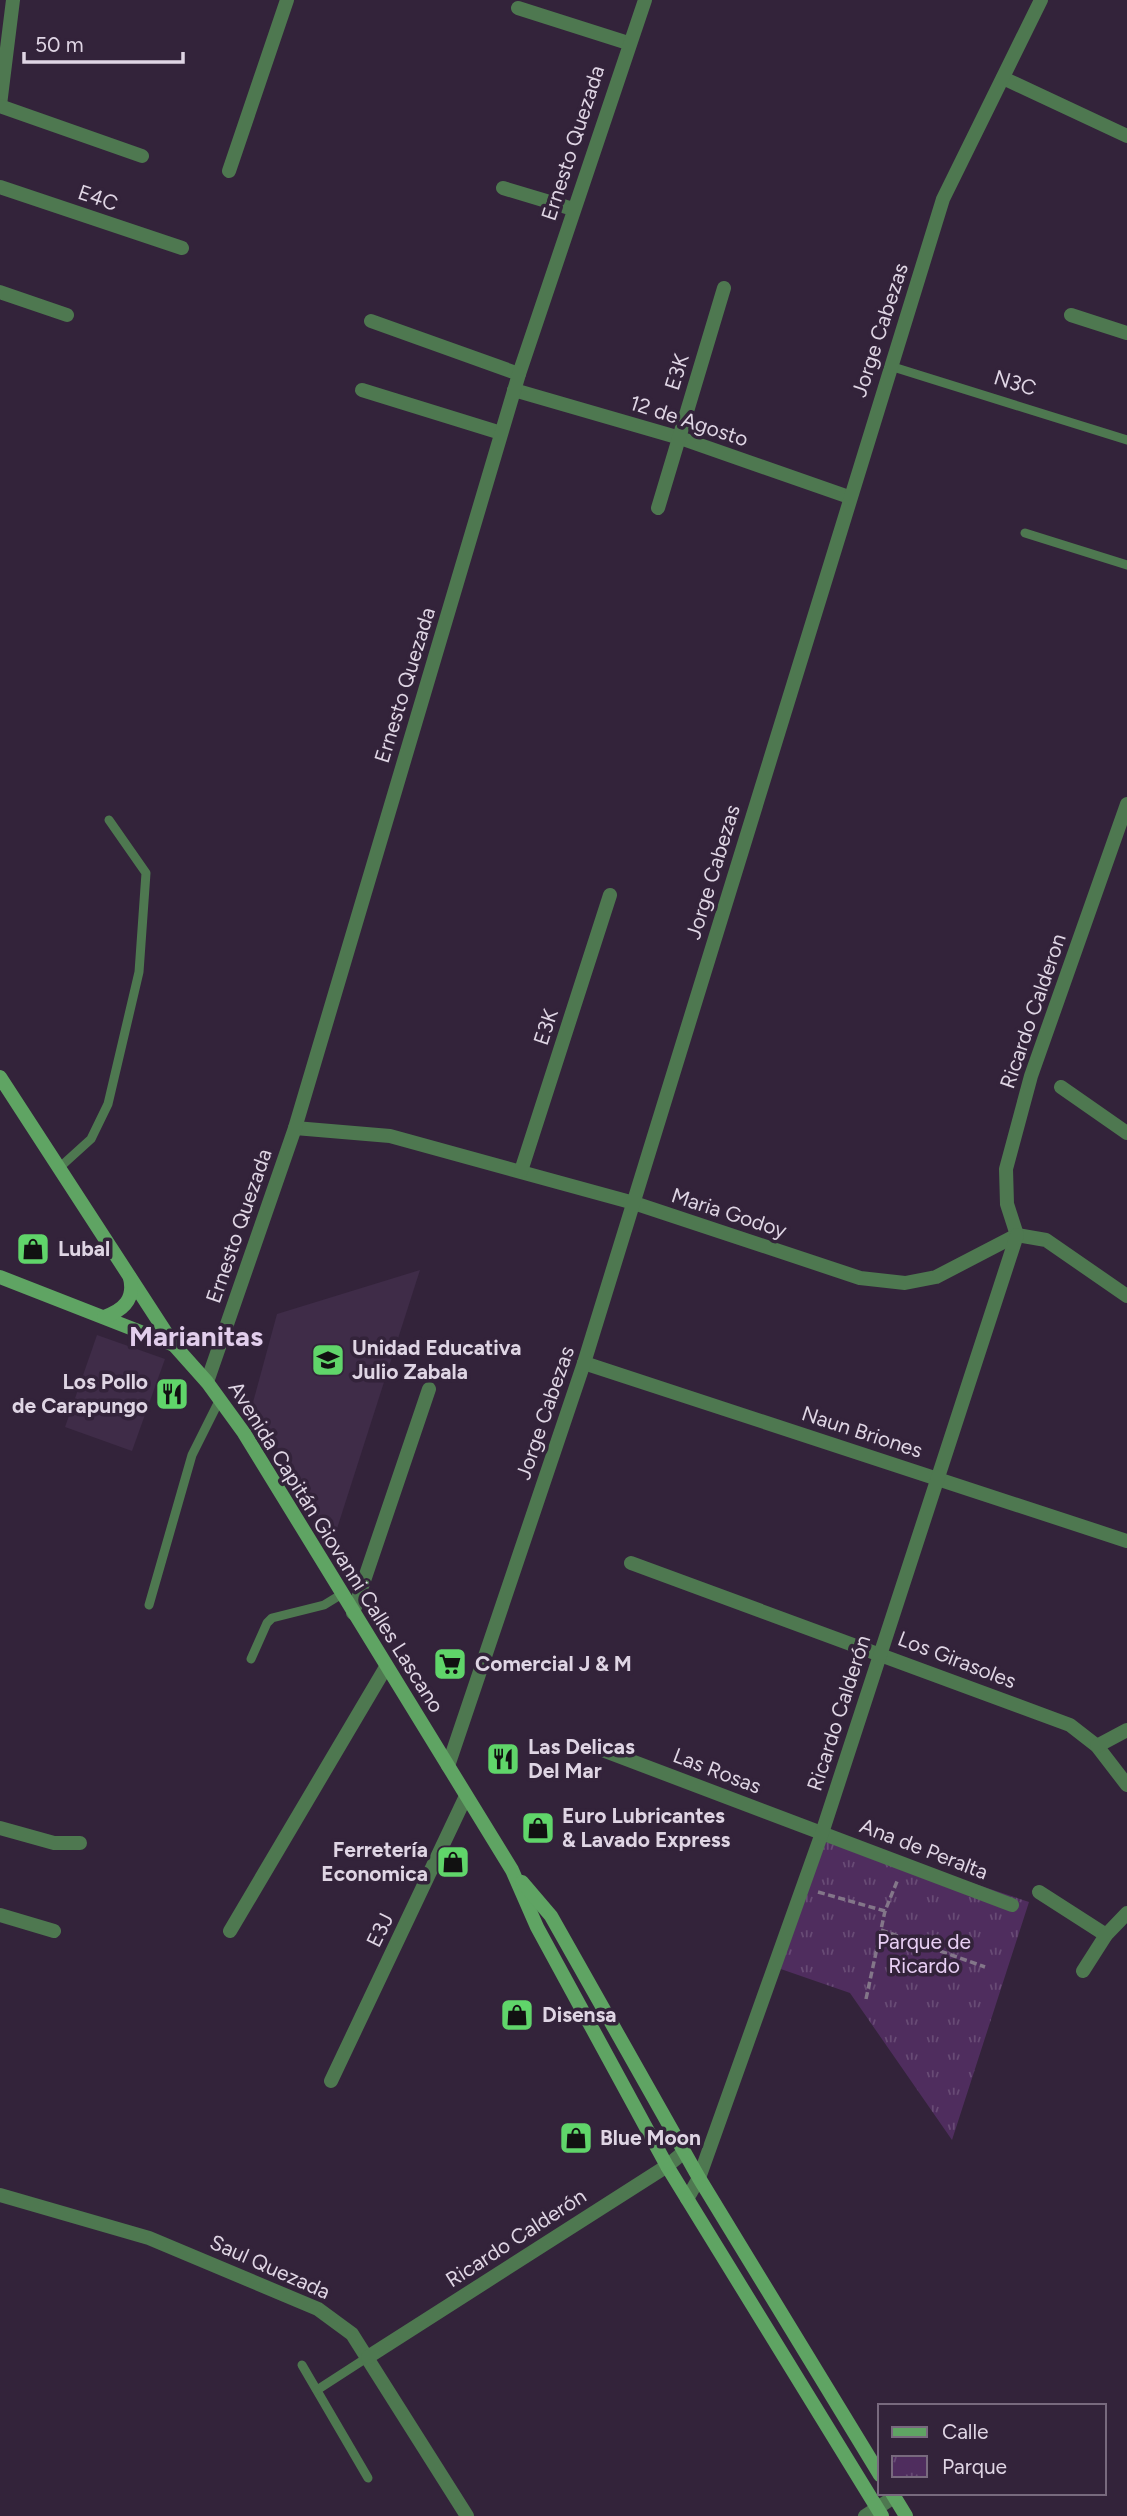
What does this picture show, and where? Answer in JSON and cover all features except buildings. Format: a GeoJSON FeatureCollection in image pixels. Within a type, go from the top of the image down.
{"type":"FeatureCollection","features":[{"type":"Feature","properties":{"kind":"main road","name":"Avenida Capitán Giovanni Calles Lascano"},"geometry":{"type":"LineString","coordinates":[[0,1077],[174,1345],[220,1399],[512,1870],[537,1927],[667,2166],[875,2513]]}},
{"type":"Feature","properties":{"kind":"main road"},"geometry":{"type":"LineString","coordinates":[[0,1277],[174,1345]]}},
{"type":"Feature","properties":{"kind":"main road"},"geometry":{"type":"LineString","coordinates":[[104,1317],[118,1312],[128,1303],[133,1290],[130,1277]]}},
{"type":"Feature","properties":{"kind":"main road","name":"Avenida Capitán Giovanni Calles Lascano"},"geometry":{"type":"LineString","coordinates":[[512,1870],[551,1916],[699,2178],[878,2472]]}},
{"type":"Feature","properties":{"kind":"main road"},"geometry":{"type":"LineString","coordinates":[[893,2495],[906,2516]]}},
{"type":"Feature","properties":{"kind":"street"},"geometry":{"type":"LineString","coordinates":[[13,0],[0,105],[142,156]]}},
{"type":"Feature","properties":{"kind":"street"},"geometry":{"type":"LineString","coordinates":[[229,171],[287,0]]}},
{"type":"Feature","properties":{"kind":"street","name":"Ernesto Quezada"},"geometry":{"type":"LineString","coordinates":[[206,1382],[295,1128],[514,390],[628,43],[645,0]]}},
{"type":"Feature","properties":{"kind":"street","name":"Jorge Cabezas"},"geometry":{"type":"LineString","coordinates":[[448,1766],[584,1363],[943,199],[1041,0]]}},
{"type":"Feature","properties":{"kind":"street"},"geometry":{"type":"LineString","coordinates":[[518,8],[628,43]]}},
{"type":"Feature","properties":{"kind":"street"},"geometry":{"type":"LineString","coordinates":[[1003,78],[1127,136]]}},
{"type":"Feature","properties":{"kind":"street","name":"E4C"},"geometry":{"type":"LineString","coordinates":[[0,187],[182,248]]}},
{"type":"Feature","properties":{"kind":"street"},"geometry":{"type":"LineString","coordinates":[[503,188],[573,209]]}},
{"type":"Feature","properties":{"kind":"street","name":"E3K"},"geometry":{"type":"LineString","coordinates":[[658,508],[724,288]]}},
{"type":"Feature","properties":{"kind":"street"},"geometry":{"type":"LineString","coordinates":[[0,292],[67,315]]}},
{"type":"Feature","properties":{"kind":"street"},"geometry":{"type":"LineString","coordinates":[[1071,315],[1127,333]]}},
{"type":"Feature","properties":{"kind":"street"},"geometry":{"type":"LineString","coordinates":[[371,321],[519,374]]}},
{"type":"Feature","properties":{"kind":"street"},"geometry":{"type":"LineString","coordinates":[[362,390],[501,433]]}},
{"type":"Feature","properties":{"kind":"street","name":"12 de Agosto"},"geometry":{"type":"LineString","coordinates":[[514,390],[680,438],[849,497]]}},
{"type":"Feature","properties":{"kind":"street","name":"Ricardo Calderon"},"geometry":{"type":"LineString","coordinates":[[1017,1235],[1007,1204],[1006,1168],[1031,1076],[1127,804]]}},
{"type":"Feature","properties":{"kind":"street","name":"E3K"},"geometry":{"type":"LineString","coordinates":[[521,1171],[610,895]]}},
{"type":"Feature","properties":{"kind":"street"},"geometry":{"type":"LineString","coordinates":[[1061,1087],[1127,1133]]}},
{"type":"Feature","properties":{"kind":"street","name":"Maria Godoy"},"geometry":{"type":"LineString","coordinates":[[295,1128],[390,1136],[634,1203],[860,1278],[905,1283],[936,1277],[1017,1235]]}},
{"type":"Feature","properties":{"kind":"street"},"geometry":{"type":"LineString","coordinates":[[1017,1235],[1046,1240],[1127,1296]]}},
{"type":"Feature","properties":{"kind":"street","name":"Ricardo Calderón"},"geometry":{"type":"LineString","coordinates":[[687,2200],[699,2178],[822,1833],[1017,1235]]}},
{"type":"Feature","properties":{"kind":"street","name":"Naun Briones"},"geometry":{"type":"LineString","coordinates":[[584,1363],[1127,1541]]}},
{"type":"Feature","properties":{"kind":"street"},"geometry":{"type":"LineString","coordinates":[[353,1613],[429,1389]]}},
{"type":"Feature","properties":{"kind":"street","name":"Los Girasoles"},"geometry":{"type":"LineString","coordinates":[[631,1563],[1070,1725],[1097,1746],[1127,1785]]}},
{"type":"Feature","properties":{"kind":"street"},"geometry":{"type":"LineString","coordinates":[[230,1931],[386,1667]]}},
{"type":"Feature","properties":{"kind":"street"},"geometry":{"type":"LineString","coordinates":[[1097,1746],[1127,1730]]}},
{"type":"Feature","properties":{"kind":"street","name":"Las Rosas"},"geometry":{"type":"LineString","coordinates":[[597,1748],[822,1833]]}},
{"type":"Feature","properties":{"kind":"street","name":"E3J"},"geometry":{"type":"LineString","coordinates":[[331,2081],[466,1796]]}},
{"type":"Feature","properties":{"kind":"street"},"geometry":{"type":"LineString","coordinates":[[0,1828],[54,1843],[80,1843]]}},
{"type":"Feature","properties":{"kind":"street","name":"Ana de Peralta"},"geometry":{"type":"LineString","coordinates":[[822,1833],[1012,1905]]}},
{"type":"Feature","properties":{"kind":"street"},"geometry":{"type":"LineString","coordinates":[[1039,1892],[1106,1935]]}},
{"type":"Feature","properties":{"kind":"street"},"geometry":{"type":"LineString","coordinates":[[1083,1971],[1106,1935],[1127,1913]]}},
{"type":"Feature","properties":{"kind":"street"},"geometry":{"type":"LineString","coordinates":[[0,1915],[54,1931]]}},
{"type":"Feature","properties":{"kind":"street","name":"Ricardo Calderón"},"geometry":{"type":"LineString","coordinates":[[368,2357],[667,2166],[684,2152]]}},
{"type":"Feature","properties":{"kind":"street","name":"Saul Quezada"},"geometry":{"type":"LineString","coordinates":[[0,2195],[149,2238],[260,2282],[318,2309],[352,2334],[467,2516]]}},
{"type":"Feature","properties":{"kind":"street"},"geometry":{"type":"LineString","coordinates":[[875,2513],[893,2495]]}},
{"type":"Feature","properties":{"kind":"lane","name":"N3C"},"geometry":{"type":"LineString","coordinates":[[890,366],[1127,440]]}},
{"type":"Feature","properties":{"kind":"lane"},"geometry":{"type":"LineString","coordinates":[[1025,533],[1127,565]]}},
{"type":"Feature","properties":{"kind":"lane"},"geometry":{"type":"LineString","coordinates":[[59,1168],[91,1139],[108,1104],[139,972],[146,873],[109,820]]}},
{"type":"Feature","properties":{"kind":"lane"},"geometry":{"type":"LineString","coordinates":[[149,1605],[192,1455],[220,1399]]}},
{"type":"Feature","properties":{"kind":"lane"},"geometry":{"type":"LineString","coordinates":[[251,1659],[267,1623],[272,1618],[324,1605],[342,1594]]}},
{"type":"Feature","properties":{"kind":"lane"},"geometry":{"type":"LineString","coordinates":[[317,2390],[368,2357]]}},
{"type":"Feature","properties":{"kind":"lane"},"geometry":{"type":"LineString","coordinates":[[302,2365],[368,2478]]}},
{"type":"Feature","properties":{"kind":"path"},"geometry":{"type":"LineString","coordinates":[[866,1999],[885,1911],[904,1864]]}},
{"type":"Feature","properties":{"kind":"path"},"geometry":{"type":"LineString","coordinates":[[803,1887],[885,1911]]}},
{"type":"Feature","properties":{"kind":"path"},"geometry":{"type":"LineString","coordinates":[[881,1930],[985,1967]]}},
{"type":"Feature","properties":{"kind":"shaded area","name":"Unidad Educativa Julio Zabala"},"geometry":{"type":"Polygon","coordinates":[[[420,1270],[333,1541],[252,1406],[277,1314],[420,1270]]]}},
{"type":"Feature","properties":{"kind":"shaded area"},"geometry":{"type":"Polygon","coordinates":[[[97,1335],[165,1359],[132,1451],[65,1427],[97,1335]]]}},
{"type":"Feature","properties":{"kind":"green space","name":"Parque de Ricardo"},"geometry":{"type":"Polygon","coordinates":[[[822,1833],[1029,1902],[952,2140],[850,1993],[775,1967],[822,1833]]]}},
{"type":"Feature","properties":{"kind":"place","name":"Lubal"},"geometry":{"type":"Point","coordinates":[33,1249]}},
{"type":"Feature","properties":{"kind":"place","name":"Unidad Educativa Julio Zabala"},"geometry":{"type":"Point","coordinates":[328,1360]}},
{"type":"Feature","properties":{"kind":"place","name":"Los Pollo de Carapungo"},"geometry":{"type":"Point","coordinates":[172,1394]}},
{"type":"Feature","properties":{"kind":"place","name":"Comercial J & M"},"geometry":{"type":"Point","coordinates":[450,1664]}},
{"type":"Feature","properties":{"kind":"place","name":"Las Delicas Del Mar"},"geometry":{"type":"Point","coordinates":[503,1759]}},
{"type":"Feature","properties":{"kind":"place","name":"Euro Lubricantes & Lavado Express"},"geometry":{"type":"Point","coordinates":[538,1828]}},
{"type":"Feature","properties":{"kind":"place","name":"Ferretería Economica"},"geometry":{"type":"Point","coordinates":[453,1862]}},
{"type":"Feature","properties":{"kind":"place","name":"Disensa"},"geometry":{"type":"Point","coordinates":[517,2015]}},
{"type":"Feature","properties":{"kind":"place","name":"Blue Moon"},"geometry":{"type":"Point","coordinates":[576,2138]}},
{"type":"Feature","properties":{"kind":"district","name":"Marianitas"},"geometry":{"type":"Point","coordinates":[196,1336]}}]}
